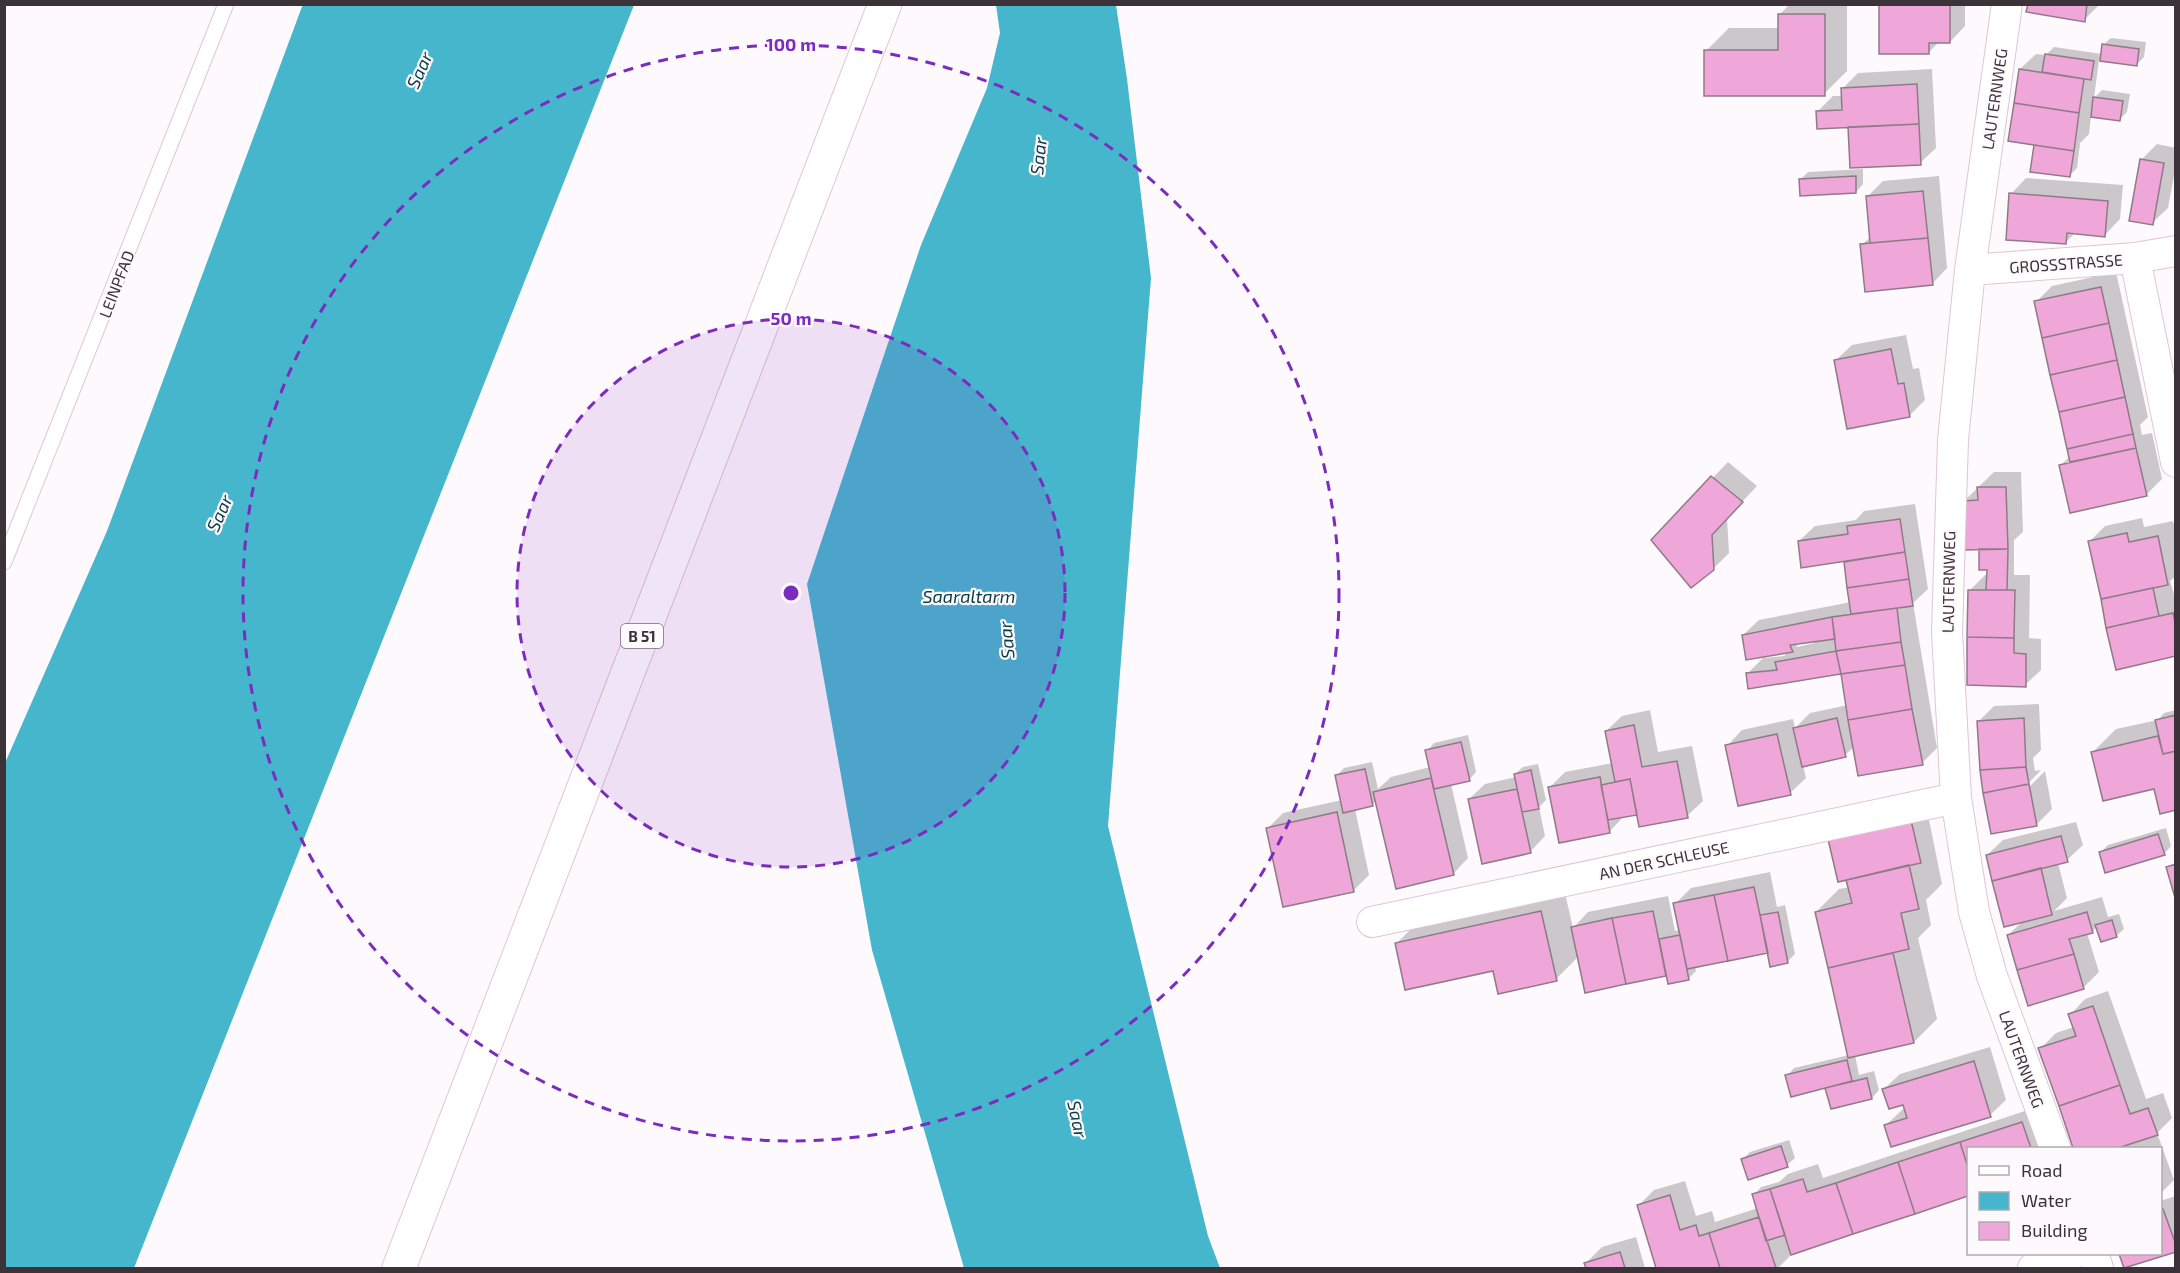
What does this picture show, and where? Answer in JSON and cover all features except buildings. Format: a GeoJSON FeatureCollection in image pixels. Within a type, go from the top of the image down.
{"type":"FeatureCollection","features":[{"type":"Feature","properties":{"kind":"main road","name":"B 51"},"geometry":{"type":"LineString","coordinates":[[399,1269],[885,4]]}},
{"type":"Feature","properties":{"kind":"street","name":"LAUTERNWEG"},"geometry":{"type":"LineString","coordinates":[[2007,4],[1971,270],[1953,440],[1947,568],[1947,632],[1956,798],[1963,851],[1980,934],[1992,976],[2054,1147]]}},
{"type":"Feature","properties":{"kind":"street"},"geometry":{"type":"LineString","coordinates":[[2135,258],[2175,251]]}},
{"type":"Feature","properties":{"kind":"street","name":"GROSSSTRASSE"},"geometry":{"type":"LineString","coordinates":[[1971,270],[2135,258],[2175,462]]}},
{"type":"Feature","properties":{"kind":"street","name":"AN DER SCHLEUSE"},"geometry":{"type":"LineString","coordinates":[[1372,922],[1956,798]]}},
{"type":"Feature","properties":{"kind":"street"},"geometry":{"type":"LineString","coordinates":[[2033,1269],[2069,1255]]}},
{"type":"Feature","properties":{"kind":"lane","name":"LEINPFAD"},"geometry":{"type":"LineString","coordinates":[[4,562],[226,4]]}},
{"type":"Feature","properties":{"kind":"water","name":"Saar"},"geometry":{"type":"Polygon","coordinates":[[[303,4],[634,5],[134,1268],[5,1268],[5,763],[107,531],[303,4]]]}},
{"type":"Feature","properties":{"kind":"water","name":"Saaraltarm"},"geometry":{"type":"Polygon","coordinates":[[[996,5],[1116,5],[1151,278],[1108,826],[1208,1236],[1220,1268],[964,1268],[872,950],[807,584],[921,245],[987,88],[1000,33],[996,5]]]}}]}
